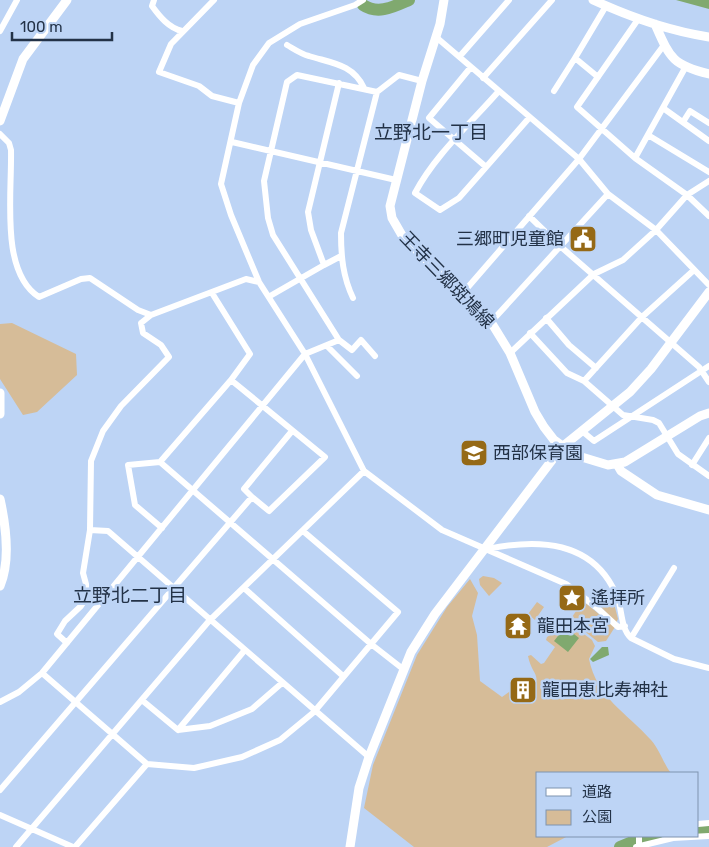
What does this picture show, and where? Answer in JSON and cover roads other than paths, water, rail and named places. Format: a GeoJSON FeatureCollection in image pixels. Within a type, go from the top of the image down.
{"type":"FeatureCollection","features":[{"type":"Feature","properties":{"kind":"street"},"geometry":{"type":"LineString","coordinates":[[0,31],[17,0]]}},
{"type":"Feature","properties":{"kind":"street"},"geometry":{"type":"LineString","coordinates":[[0,120],[23,59],[67,0]]}},
{"type":"Feature","properties":{"kind":"street"},"geometry":{"type":"LineString","coordinates":[[154,0],[152,6],[156,12],[174,29],[182,31]]}},
{"type":"Feature","properties":{"kind":"street"},"geometry":{"type":"LineString","coordinates":[[214,0],[171,44],[159,72],[199,86],[212,96],[239,103]]}},
{"type":"Feature","properties":{"kind":"street"},"geometry":{"type":"LineString","coordinates":[[363,0],[355,5],[300,24],[269,43],[254,65],[239,103],[222,184],[231,215],[259,282],[270,296],[305,354],[364,471],[442,530],[566,584],[618,627],[625,626]]}},
{"type":"Feature","properties":{"kind":"street","name":"王寺三郷斑鳩線"},"geometry":{"type":"LineString","coordinates":[[444,0],[436,37],[422,81],[390,206],[396,226],[403,237],[491,322],[510,353],[535,412],[554,440],[575,455],[596,463],[617,464]]}},
{"type":"Feature","properties":{"kind":"street"},"geometry":{"type":"LineString","coordinates":[[483,78],[552,0]]}},
{"type":"Feature","properties":{"kind":"street"},"geometry":{"type":"LineString","coordinates":[[593,0],[684,34],[709,37]]}},
{"type":"Feature","properties":{"kind":"street"},"geometry":{"type":"LineString","coordinates":[[460,56],[506,1]]}},
{"type":"Feature","properties":{"kind":"street"},"geometry":{"type":"LineString","coordinates":[[554,91],[606,6]]}},
{"type":"Feature","properties":{"kind":"street"},"geometry":{"type":"LineString","coordinates":[[639,18],[578,107],[635,158],[687,195],[709,216]]}},
{"type":"Feature","properties":{"kind":"street"},"geometry":{"type":"LineString","coordinates":[[655,24],[664,45],[675,62],[684,68],[709,74]]}},
{"type":"Feature","properties":{"kind":"street"},"geometry":{"type":"LineString","coordinates":[[436,37],[460,56],[498,92],[579,159],[608,194],[656,230],[709,285]]}},
{"type":"Feature","properties":{"kind":"street"},"geometry":{"type":"LineString","coordinates":[[462,294],[579,159],[664,45]]}},
{"type":"Feature","properties":{"kind":"street"},"geometry":{"type":"LineString","coordinates":[[288,46],[306,56],[346,66],[360,78],[364,88]]}},
{"type":"Feature","properties":{"kind":"street"},"geometry":{"type":"LineString","coordinates":[[575,58],[598,77]]}},
{"type":"Feature","properties":{"kind":"street"},"geometry":{"type":"LineString","coordinates":[[471,67],[429,118],[485,166]]}},
{"type":"Feature","properties":{"kind":"street"},"geometry":{"type":"LineString","coordinates":[[635,158],[684,68]]}},
{"type":"Feature","properties":{"kind":"street"},"geometry":{"type":"LineString","coordinates":[[375,356],[361,340],[352,350],[340,340],[274,235],[268,218],[264,181],[287,82],[297,75],[377,92]]}},
{"type":"Feature","properties":{"kind":"street"},"geometry":{"type":"LineString","coordinates":[[352,298],[346,283],[341,256],[341,233],[377,92],[399,75],[422,81]]}},
{"type":"Feature","properties":{"kind":"street"},"geometry":{"type":"LineString","coordinates":[[324,265],[311,230],[308,212],[339,83]]}},
{"type":"Feature","properties":{"kind":"street"},"geometry":{"type":"LineString","coordinates":[[498,92],[421,182],[415,193],[440,210],[459,198],[485,166],[529,118]]}},
{"type":"Feature","properties":{"kind":"street"},"geometry":{"type":"LineString","coordinates":[[663,108],[709,141]]}},
{"type":"Feature","properties":{"kind":"street"},"geometry":{"type":"LineString","coordinates":[[683,122],[690,111],[709,123]]}},
{"type":"Feature","properties":{"kind":"street"},"geometry":{"type":"LineString","coordinates":[[0,134],[9,144],[11,150],[5,223],[7,250],[13,276],[22,286],[39,298],[81,279],[90,278],[138,310],[151,315]]}},
{"type":"Feature","properties":{"kind":"street"},"geometry":{"type":"LineString","coordinates":[[648,135],[709,172]]}},
{"type":"Feature","properties":{"kind":"street"},"geometry":{"type":"LineString","coordinates":[[232,142],[396,180]]}},
{"type":"Feature","properties":{"kind":"street"},"geometry":{"type":"LineString","coordinates":[[510,353],[594,274],[623,260],[656,230],[687,195],[709,181]]}},
{"type":"Feature","properties":{"kind":"street"},"geometry":{"type":"LineString","coordinates":[[491,322],[608,194]]}},
{"type":"Feature","properties":{"kind":"street"},"geometry":{"type":"LineString","coordinates":[[529,216],[560,246],[671,341],[702,370],[709,382]]}},
{"type":"Feature","properties":{"kind":"street"},"geometry":{"type":"LineString","coordinates":[[270,296],[341,256]]}},
{"type":"Feature","properties":{"kind":"street"},"geometry":{"type":"LineString","coordinates":[[584,381],[642,317],[694,270]]}},
{"type":"Feature","properties":{"kind":"street"},"geometry":{"type":"LineString","coordinates":[[67,643],[57,634],[86,598],[86,584],[83,573],[90,530],[91,461],[103,431],[121,406],[169,357],[162,345],[141,330],[140,322],[151,315],[246,279],[259,282]]}},
{"type":"Feature","properties":{"kind":"street"},"geometry":{"type":"LineString","coordinates":[[162,528],[135,505],[128,465],[160,462],[231,380],[250,354],[212,292]]}},
{"type":"Feature","properties":{"kind":"street"},"geometry":{"type":"LineString","coordinates":[[350,847],[359,788],[369,757],[403,669],[411,652],[435,614],[562,447],[630,392],[709,292]]}},
{"type":"Feature","properties":{"kind":"street"},"geometry":{"type":"LineString","coordinates":[[546,318],[569,345],[596,368]]}},
{"type":"Feature","properties":{"kind":"street"},"geometry":{"type":"LineString","coordinates":[[530,333],[567,373],[584,381],[611,407],[630,418],[653,420],[659,423],[678,454],[709,476]]}},
{"type":"Feature","properties":{"kind":"street"},"geometry":{"type":"LineString","coordinates":[[0,702],[19,692],[42,673],[194,491],[305,354],[340,340]]}},
{"type":"Feature","properties":{"kind":"street"},"geometry":{"type":"LineString","coordinates":[[327,346],[357,376]]}},
{"type":"Feature","properties":{"kind":"street"},"geometry":{"type":"LineString","coordinates":[[582,431],[594,441],[709,366]]}},
{"type":"Feature","properties":{"kind":"street"},"geometry":{"type":"LineString","coordinates":[[231,380],[325,458],[269,511],[244,489],[292,431]]}},
{"type":"Feature","properties":{"kind":"street"},"geometry":{"type":"LineString","coordinates":[[0,393],[0,414]]}},
{"type":"Feature","properties":{"kind":"street"},"geometry":{"type":"LineString","coordinates":[[709,413],[700,416],[634,457],[617,464],[621,471],[657,495],[709,510]]}},
{"type":"Feature","properties":{"kind":"street"},"geometry":{"type":"LineString","coordinates":[[692,465],[709,438]]}},
{"type":"Feature","properties":{"kind":"street"},"geometry":{"type":"LineString","coordinates":[[160,462],[371,644],[403,669]]}},
{"type":"Feature","properties":{"kind":"street"},"geometry":{"type":"LineString","coordinates":[[16,847],[143,701],[209,621],[364,471]]}},
{"type":"Feature","properties":{"kind":"street"},"geometry":{"type":"LineString","coordinates":[[0,790],[252,497]]}},
{"type":"Feature","properties":{"kind":"street"},"geometry":{"type":"LineString","coordinates":[[0,499],[6,547],[4,576],[0,586]]}},
{"type":"Feature","properties":{"kind":"street"},"geometry":{"type":"LineString","coordinates":[[90,530],[108,531],[314,712],[369,757]]}},
{"type":"Feature","properties":{"kind":"street"},"geometry":{"type":"LineString","coordinates":[[42,673],[146,764],[194,768],[242,757],[280,740],[314,712],[398,612],[303,531]]}},
{"type":"Feature","properties":{"kind":"street"},"geometry":{"type":"LineString","coordinates":[[486,549],[511,544],[552,545],[577,554],[606,574],[619,603],[627,634],[631,638],[674,658],[709,668]]}},
{"type":"Feature","properties":{"kind":"street"},"geometry":{"type":"LineString","coordinates":[[631,638],[674,568]]}},
{"type":"Feature","properties":{"kind":"street"},"geometry":{"type":"LineString","coordinates":[[244,588],[343,676]]}},
{"type":"Feature","properties":{"kind":"street"},"geometry":{"type":"LineString","coordinates":[[178,730],[244,650]]}},
{"type":"Feature","properties":{"kind":"street"},"geometry":{"type":"LineString","coordinates":[[143,701],[178,730],[210,726],[252,709],[282,683]]}},
{"type":"Feature","properties":{"kind":"street"},"geometry":{"type":"LineString","coordinates":[[0,814],[74,847],[146,764]]}},
{"type":"Feature","properties":{"kind":"street"},"geometry":{"type":"LineString","coordinates":[[638,844],[691,837]]}},
{"type":"Feature","properties":{"kind":"waterway"},"geometry":{"type":"LineString","coordinates":[[363,5],[380,10],[409,0]]}},
{"type":"Feature","properties":{"kind":"waterway"},"geometry":{"type":"LineString","coordinates":[[699,831],[709,830]]}},
{"type":"Feature","properties":{"kind":"waterway"},"geometry":{"type":"LineString","coordinates":[[620,847],[644,837]]}},
{"type":"Feature","properties":{"kind":"place","name":"三郷町児童館"},"geometry":{"type":"Point","coordinates":[583,239]}},
{"type":"Feature","properties":{"kind":"place","name":"西部保育園"},"geometry":{"type":"Point","coordinates":[474,453]}},
{"type":"Feature","properties":{"kind":"place","name":"遙拝所"},"geometry":{"type":"Point","coordinates":[572,598]}},
{"type":"Feature","properties":{"kind":"place","name":"龍田本宮"},"geometry":{"type":"Point","coordinates":[518,626]}},
{"type":"Feature","properties":{"kind":"place","name":"龍田恵比寿神社"},"geometry":{"type":"Point","coordinates":[523,690]}},
{"type":"Feature","properties":{"kind":"district","name":"立野北一丁目"},"geometry":{"type":"Point","coordinates":[431,132]}},
{"type":"Feature","properties":{"kind":"district","name":"立野北二丁目"},"geometry":{"type":"Point","coordinates":[130,595]}}]}
